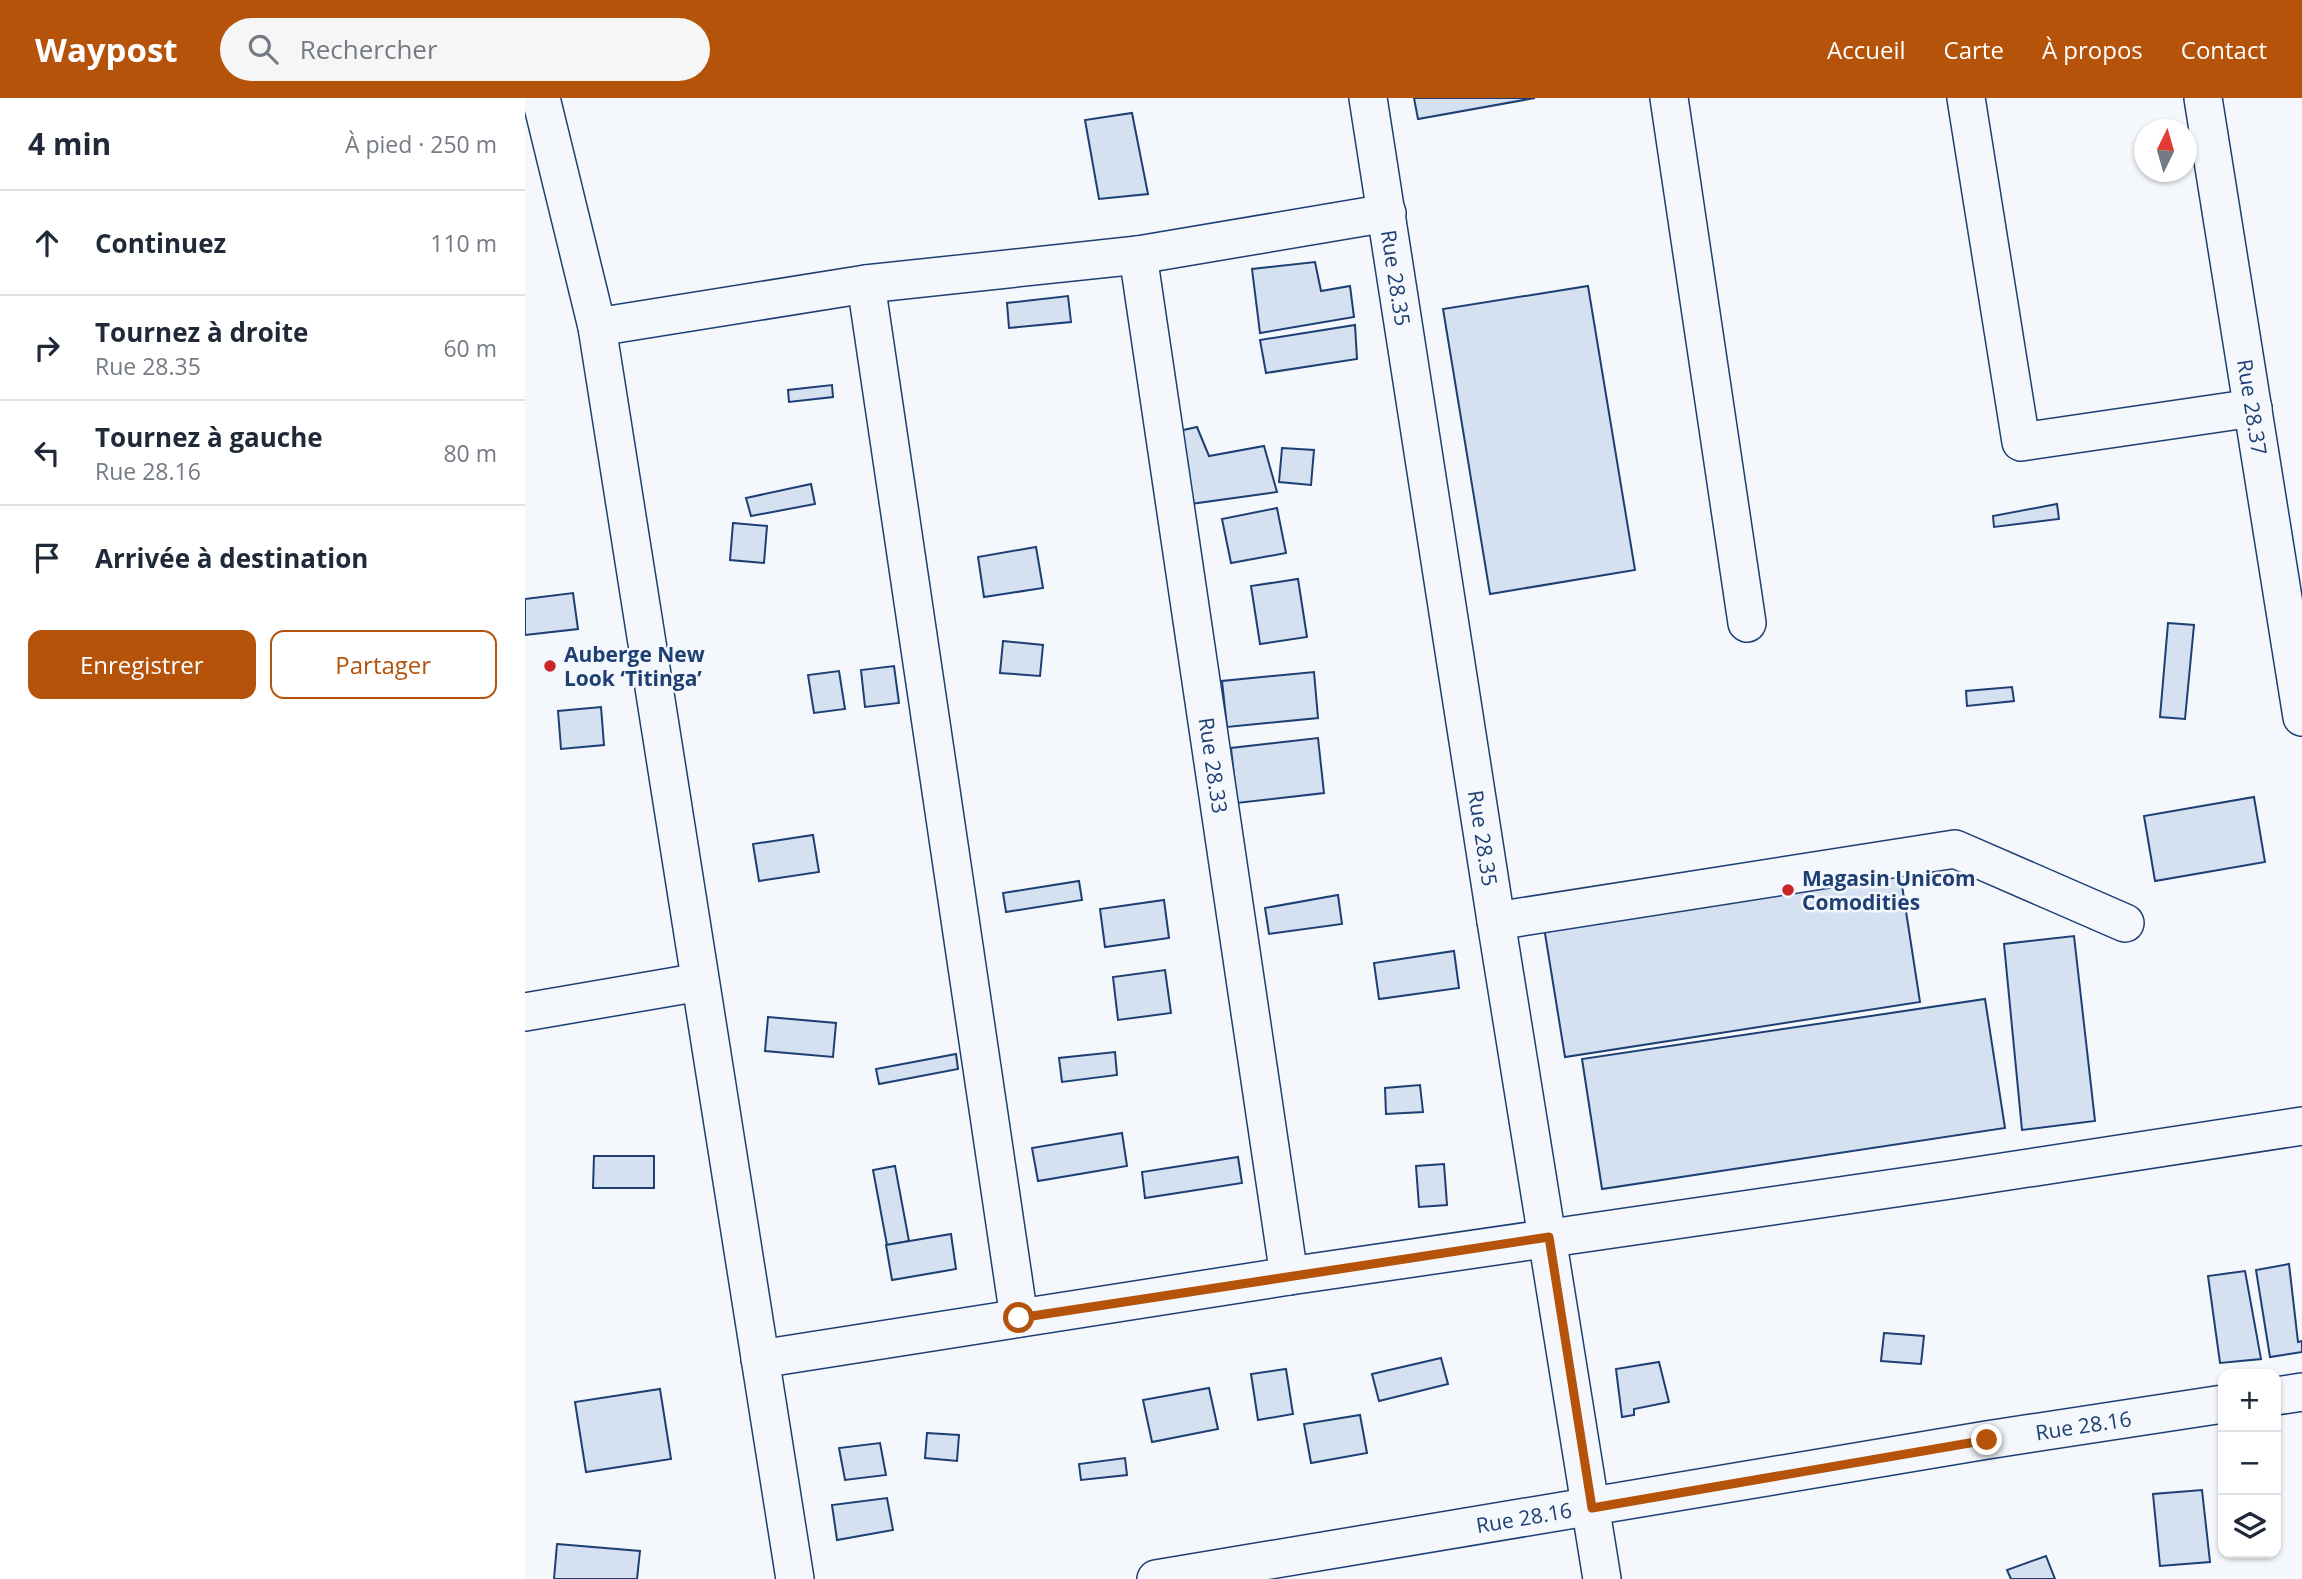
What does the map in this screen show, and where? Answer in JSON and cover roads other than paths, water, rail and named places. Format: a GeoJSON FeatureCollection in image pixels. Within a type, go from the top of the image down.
{"type":"FeatureCollection","features":[{"type":"Feature","properties":{"kind":"street"},"geometry":{"type":"LineString","coordinates":[[541,98],[597,327],[795,1579]]}},
{"type":"Feature","properties":{"kind":"street","name":"Rue 28.35"},"geometry":{"type":"LineString","coordinates":[[1369,98],[1496,921],[1602,1579]]}},
{"type":"Feature","properties":{"kind":"street"},"geometry":{"type":"LineString","coordinates":[[1669,98],[1747,623]]}},
{"type":"Feature","properties":{"kind":"street"},"geometry":{"type":"LineString","coordinates":[[1966,98],[2021,442],[2253,408]]}},
{"type":"Feature","properties":{"kind":"street","name":"Rue 28.37"},"geometry":{"type":"LineString","coordinates":[[2203,98],[2302,717]]}},
{"type":"Feature","properties":{"kind":"street"},"geometry":{"type":"LineString","coordinates":[[597,327],[866,284],[1137,255],[1387,212]]}},
{"type":"Feature","properties":{"kind":"street","name":"Rue 28.33"},"geometry":{"type":"LineString","coordinates":[[1137,255],[1289,1276]]}},
{"type":"Feature","properties":{"kind":"street"},"geometry":{"type":"LineString","coordinates":[[866,284],[1019,1318]]}},
{"type":"Feature","properties":{"kind":"street"},"geometry":{"type":"LineString","coordinates":[[1496,921],[1955,849],[2125,923]]}},
{"type":"Feature","properties":{"kind":"street"},"geometry":{"type":"LineString","coordinates":[[525,1012],[700,982]]}},
{"type":"Feature","properties":{"kind":"street"},"geometry":{"type":"LineString","coordinates":[[760,1359],[1289,1276],[2302,1126]]}},
{"type":"Feature","properties":{"kind":"street"},"geometry":{"type":"LineString","coordinates":[[2281,1395],[2302,1392]]}},
{"type":"Feature","properties":{"kind":"street","name":"Rue 28.16"},"geometry":{"type":"LineString","coordinates":[[1156,1579],[1987,1440],[2218,1405]]}},
{"type":"Feature","properties":{"kind":"place","name":"Auberge New Look ‘Titinga’"},"geometry":{"type":"Point","coordinates":[550,666]}},
{"type":"Feature","properties":{"kind":"place","name":"Magasin Unicom Comodities"},"geometry":{"type":"Point","coordinates":[1788,890]}}]}
